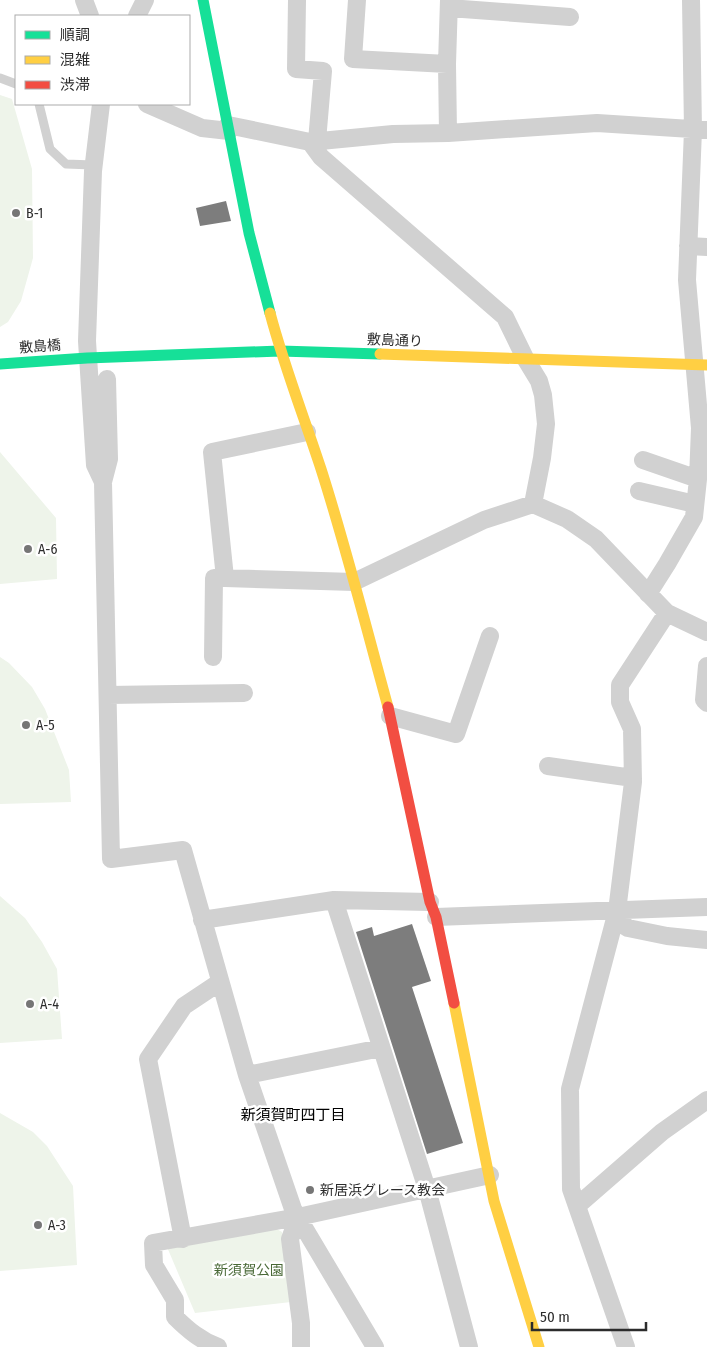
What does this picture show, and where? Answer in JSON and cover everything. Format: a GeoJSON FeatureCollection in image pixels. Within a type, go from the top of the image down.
{"type":"FeatureCollection","features":[{"type":"Feature","properties":{"kind":"street"},"geometry":{"type":"LineString","coordinates":[[138,15],[145,0]]}},
{"type":"Feature","properties":{"kind":"street"},"geometry":{"type":"LineString","coordinates":[[203,0],[249,233],[280,351],[321,470],[354,582],[390,716],[433,909],[494,1201],[539,1347]]}},
{"type":"Feature","properties":{"kind":"street"},"geometry":{"type":"LineString","coordinates":[[297,0],[296,69],[323,71],[313,142],[321,156],[505,318],[539,381],[543,395],[546,424],[534,504]]}},
{"type":"Feature","properties":{"kind":"street"},"geometry":{"type":"LineString","coordinates":[[357,0],[353,59],[447,64]]}},
{"type":"Feature","properties":{"kind":"street"},"geometry":{"type":"LineString","coordinates":[[648,594],[694,517],[698,479],[700,364],[687,280],[688,246],[700,130],[691,0]]}},
{"type":"Feature","properties":{"kind":"street"},"geometry":{"type":"LineString","coordinates":[[448,133],[447,64],[449,4],[570,17]]}},
{"type":"Feature","properties":{"kind":"street"},"geometry":{"type":"LineString","coordinates":[[101,105],[93,165],[85,358],[95,465],[104,482]]}},
{"type":"Feature","properties":{"kind":"street"},"geometry":{"type":"LineString","coordinates":[[149,105],[202,128],[228,128],[313,142],[393,134],[448,133],[597,124],[700,130]]}},
{"type":"Feature","properties":{"kind":"street"},"geometry":{"type":"LineString","coordinates":[[688,246],[707,247]]}},
{"type":"Feature","properties":{"kind":"street","name":"敷島通り"},"geometry":{"type":"LineString","coordinates":[[85,358],[280,351],[700,364]]}},
{"type":"Feature","properties":{"kind":"street","name":"敷島橋"},"geometry":{"type":"LineString","coordinates":[[0,364],[85,358]]}},
{"type":"Feature","properties":{"kind":"street"},"geometry":{"type":"LineString","coordinates":[[107,379],[109,459],[104,482],[112,859],[183,850],[247,1075],[293,1209],[375,1347]]}},
{"type":"Feature","properties":{"kind":"street"},"geometry":{"type":"LineString","coordinates":[[225,578],[212,452],[307,432]]}},
{"type":"Feature","properties":{"kind":"street"},"geometry":{"type":"LineString","coordinates":[[643,460],[698,479]]}},
{"type":"Feature","properties":{"kind":"street"},"geometry":{"type":"LineString","coordinates":[[639,491],[695,504]]}},
{"type":"Feature","properties":{"kind":"street"},"geometry":{"type":"LineString","coordinates":[[213,656],[214,578],[354,582],[484,520],[534,504],[567,519],[596,539],[668,613],[707,632]]}},
{"type":"Feature","properties":{"kind":"street"},"geometry":{"type":"LineString","coordinates":[[626,1347],[571,1189],[570,1089],[616,915],[632,778],[632,729],[620,702],[620,685],[668,613]]}},
{"type":"Feature","properties":{"kind":"street"},"geometry":{"type":"LineString","coordinates":[[390,716],[456,734],[490,636]]}},
{"type":"Feature","properties":{"kind":"street"},"geometry":{"type":"LineString","coordinates":[[707,666],[704,700],[707,703]]}},
{"type":"Feature","properties":{"kind":"street"},"geometry":{"type":"LineString","coordinates":[[108,695],[244,693]]}},
{"type":"Feature","properties":{"kind":"street"},"geometry":{"type":"LineString","coordinates":[[548,766],[632,778]]}},
{"type":"Feature","properties":{"kind":"street"},"geometry":{"type":"LineString","coordinates":[[202,920],[334,900],[433,909],[616,915],[707,907]]}},
{"type":"Feature","properties":{"kind":"street"},"geometry":{"type":"LineString","coordinates":[[334,900],[427,1189],[469,1347]]}},
{"type":"Feature","properties":{"kind":"street"},"geometry":{"type":"LineString","coordinates":[[616,915],[628,928],[667,936],[707,940]]}},
{"type":"Feature","properties":{"kind":"street"},"geometry":{"type":"LineString","coordinates":[[183,1239],[148,1059],[184,1006],[220,982]]}},
{"type":"Feature","properties":{"kind":"street"},"geometry":{"type":"LineString","coordinates":[[247,1075],[381,1048]]}},
{"type":"Feature","properties":{"kind":"street"},"geometry":{"type":"LineString","coordinates":[[577,1206],[662,1132],[707,1100]]}},
{"type":"Feature","properties":{"kind":"street"},"geometry":{"type":"LineString","coordinates":[[218,1347],[204,1341],[175,1317],[175,1300],[154,1264],[153,1243],[298,1218],[490,1175]]}},
{"type":"Feature","properties":{"kind":"street"},"geometry":{"type":"LineString","coordinates":[[298,1218],[290,1239],[301,1322],[300,1347]]}},
{"type":"Feature","properties":{"kind":"lane"},"geometry":{"type":"LineString","coordinates":[[0,78],[15,84]]}},
{"type":"Feature","properties":{"kind":"lane"},"geometry":{"type":"LineString","coordinates":[[39,105],[50,149],[66,164],[93,165]]}},
{"type":"Feature","properties":{"kind":"green space","name":"B-1"},"geometry":{"type":"Polygon","coordinates":[[[0,95],[12,99],[32,169],[33,258],[21,301],[8,322],[0,327],[0,95]]]}},
{"type":"Feature","properties":{"kind":"green space","name":"A-6"},"geometry":{"type":"Polygon","coordinates":[[[0,452],[56,518],[57,579],[0,584],[0,452]]]}},
{"type":"Feature","properties":{"kind":"green space","name":"A-5"},"geometry":{"type":"Polygon","coordinates":[[[0,657],[9,663],[32,687],[45,709],[69,770],[71,802],[0,804],[0,657]]]}},
{"type":"Feature","properties":{"kind":"green space","name":"A-4"},"geometry":{"type":"Polygon","coordinates":[[[0,896],[25,918],[42,942],[57,969],[62,1039],[0,1043],[0,896]]]}},
{"type":"Feature","properties":{"kind":"green space","name":"A-3"},"geometry":{"type":"Polygon","coordinates":[[[0,1113],[33,1132],[47,1146],[73,1186],[77,1265],[0,1271],[0,1113]]]}},
{"type":"Feature","properties":{"kind":"green space","name":"新須賀公園"},"geometry":{"type":"Polygon","coordinates":[[[275,1228],[282,1232],[291,1302],[195,1313],[167,1247],[275,1228]]]}},
{"type":"Feature","properties":{"kind":"building"},"geometry":{"type":"Polygon","coordinates":[[[226,201],[231,221],[200,226],[196,208],[226,201]]]}},
{"type":"Feature","properties":{"kind":"building"},"geometry":{"type":"Polygon","coordinates":[[[412,924],[431,981],[412,987],[463,1143],[427,1154],[356,932],[372,927],[374,936],[412,924]]]}},
{"type":"Feature","properties":{"kind":"traffic: fast"},"geometry":{"type":"LineString","coordinates":[[203,0],[249,233],[270,313]]}},
{"type":"Feature","properties":{"kind":"traffic: fast"},"geometry":{"type":"LineString","coordinates":[[0,364],[87,358],[280,351],[380,354]]}},
{"type":"Feature","properties":{"kind":"traffic: slow"},"geometry":{"type":"LineString","coordinates":[[270,313],[330,498],[388,707]]}},
{"type":"Feature","properties":{"kind":"traffic: slow"},"geometry":{"type":"LineString","coordinates":[[380,354],[707,365]]}},
{"type":"Feature","properties":{"kind":"traffic: slow"},"geometry":{"type":"LineString","coordinates":[[454,1003],[494,1201],[539,1347]]}},
{"type":"Feature","properties":{"kind":"traffic: jam"},"geometry":{"type":"LineString","coordinates":[[388,707],[454,1003]]}},
{"type":"Feature","properties":{"kind":"place","name":"B-1"},"geometry":{"type":"Point","coordinates":[16,213]}},
{"type":"Feature","properties":{"kind":"place","name":"A-6"},"geometry":{"type":"Point","coordinates":[28,549]}},
{"type":"Feature","properties":{"kind":"place","name":"A-5"},"geometry":{"type":"Point","coordinates":[26,725]}},
{"type":"Feature","properties":{"kind":"place","name":"A-4"},"geometry":{"type":"Point","coordinates":[30,1004]}},
{"type":"Feature","properties":{"kind":"place","name":"新居浜グレース教会"},"geometry":{"type":"Point","coordinates":[310,1190]}},
{"type":"Feature","properties":{"kind":"place","name":"A-3"},"geometry":{"type":"Point","coordinates":[38,1225]}},
{"type":"Feature","properties":{"kind":"district","name":"新須賀町四丁目"},"geometry":{"type":"Point","coordinates":[293,1115]}}]}
